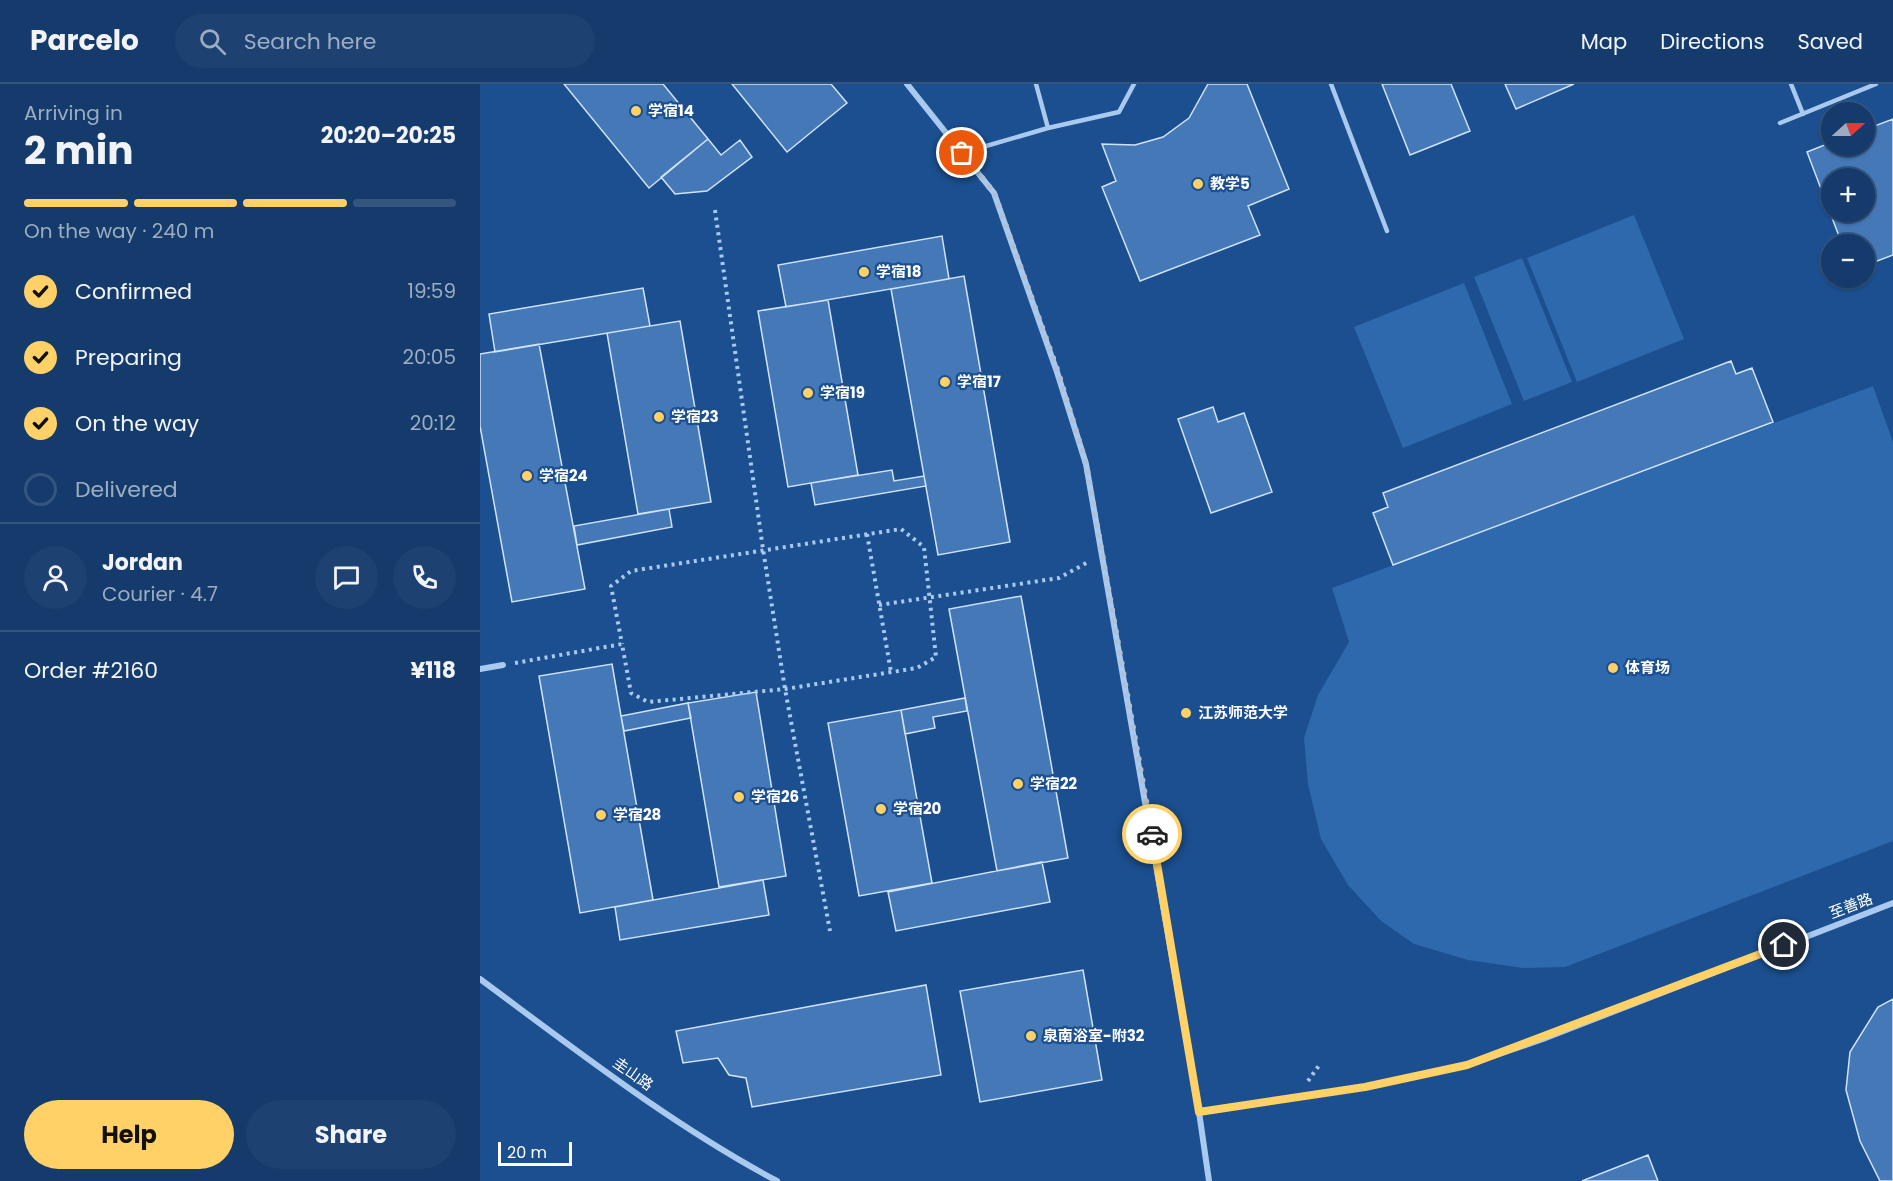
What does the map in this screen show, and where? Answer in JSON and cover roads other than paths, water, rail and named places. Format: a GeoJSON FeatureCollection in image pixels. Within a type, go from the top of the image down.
{"type":"FeatureCollection","features":[{"type":"Feature","properties":{"kind":"street"},"geometry":{"type":"LineString","coordinates":[[907,84],[994,193],[1058,372],[1086,464],[1199,1112],[1209,1181]]}},
{"type":"Feature","properties":{"kind":"street"},"geometry":{"type":"LineString","coordinates":[[480,669],[503,665]]}},
{"type":"Feature","properties":{"kind":"street","name":"至善路"},"geometry":{"type":"LineString","coordinates":[[1199,1112],[1365,1087],[1467,1065],[1543,1039],[1893,903]]}},
{"type":"Feature","properties":{"kind":"street","name":"圭山路"},"geometry":{"type":"LineString","coordinates":[[480,979],[586,1057],[729,1155],[777,1181]]}},
{"type":"Feature","properties":{"kind":"lane"},"geometry":{"type":"LineString","coordinates":[[1036,84],[1048,128]]}},
{"type":"Feature","properties":{"kind":"lane"},"geometry":{"type":"LineString","coordinates":[[962,153],[1048,128],[1119,112],[1134,84]]}},
{"type":"Feature","properties":{"kind":"lane"},"geometry":{"type":"LineString","coordinates":[[1331,84],[1387,231]]}},
{"type":"Feature","properties":{"kind":"lane"},"geometry":{"type":"LineString","coordinates":[[1791,84],[1803,114]]}},
{"type":"Feature","properties":{"kind":"lane"},"geometry":{"type":"LineString","coordinates":[[1780,123],[1876,84]]}},
{"type":"Feature","properties":{"kind":"place","name":"学宿14"},"geometry":{"type":"Point","coordinates":[636,111]}},
{"type":"Feature","properties":{"kind":"place","name":"教学5"},"geometry":{"type":"Point","coordinates":[1198,184]}},
{"type":"Feature","properties":{"kind":"place","name":"学宿18"},"geometry":{"type":"Point","coordinates":[864,272]}},
{"type":"Feature","properties":{"kind":"place","name":"学宿17"},"geometry":{"type":"Point","coordinates":[945,382]}},
{"type":"Feature","properties":{"kind":"place","name":"学宿19"},"geometry":{"type":"Point","coordinates":[808,393]}},
{"type":"Feature","properties":{"kind":"place","name":"学宿23"},"geometry":{"type":"Point","coordinates":[659,417]}},
{"type":"Feature","properties":{"kind":"place","name":"学宿24"},"geometry":{"type":"Point","coordinates":[527,476]}},
{"type":"Feature","properties":{"kind":"place","name":"体育场"},"geometry":{"type":"Point","coordinates":[1613,668]}},
{"type":"Feature","properties":{"kind":"place","name":"江苏师范大学"},"geometry":{"type":"Point","coordinates":[1186,713]}},
{"type":"Feature","properties":{"kind":"place","name":"学宿22"},"geometry":{"type":"Point","coordinates":[1018,784]}},
{"type":"Feature","properties":{"kind":"place","name":"学宿26"},"geometry":{"type":"Point","coordinates":[739,797]}},
{"type":"Feature","properties":{"kind":"place","name":"学宿20"},"geometry":{"type":"Point","coordinates":[881,809]}},
{"type":"Feature","properties":{"kind":"place","name":"学宿28"},"geometry":{"type":"Point","coordinates":[601,815]}},
{"type":"Feature","properties":{"kind":"place","name":"泉南浴室-附32"},"geometry":{"type":"Point","coordinates":[1031,1036]}}]}
